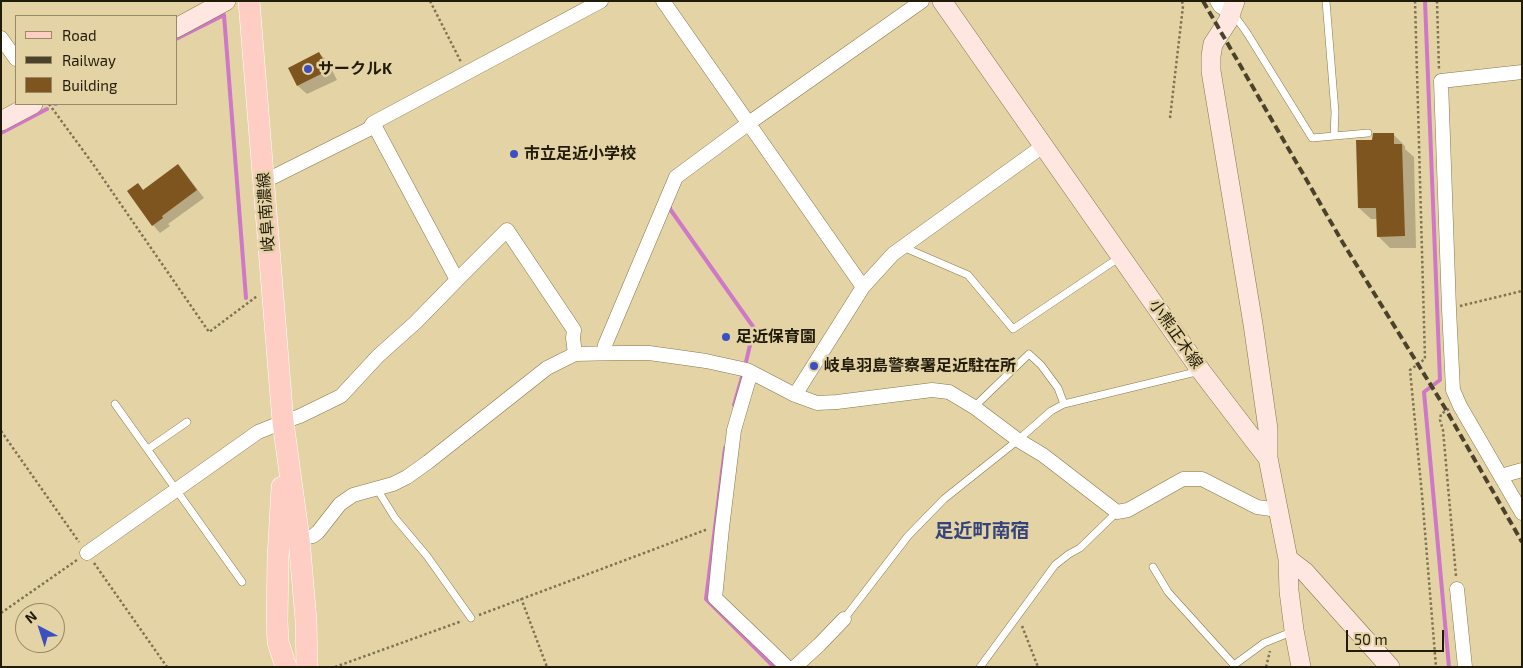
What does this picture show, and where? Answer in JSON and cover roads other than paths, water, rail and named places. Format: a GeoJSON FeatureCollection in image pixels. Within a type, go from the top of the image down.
{"type":"FeatureCollection","features":[{"type":"Feature","properties":{"kind":"main road"},"geometry":{"type":"LineString","coordinates":[[178,27],[226,1]]}},
{"type":"Feature","properties":{"kind":"main road","name":"岐阜南濃線"},"geometry":{"type":"LineString","coordinates":[[249,1],[283,422],[299,539],[306,620],[307,667]]}},
{"type":"Feature","properties":{"kind":"main road","name":"小熊正木線"},"geometry":{"type":"LineString","coordinates":[[942,1],[1201,371],[1268,458],[1288,559],[1289,590],[1301,667]]}},
{"type":"Feature","properties":{"kind":"main road"},"geometry":{"type":"LineString","coordinates":[[1229,7],[1228,21],[1213,44],[1211,71],[1253,324],[1268,429],[1268,458]]}},
{"type":"Feature","properties":{"kind":"main road"},"geometry":{"type":"LineString","coordinates":[[1,121],[32,105]]}},
{"type":"Feature","properties":{"kind":"main road","name":"岐阜南濃線"},"geometry":{"type":"LineString","coordinates":[[283,422],[280,442],[282,494],[278,558],[278,642],[286,667]]}},
{"type":"Feature","properties":{"kind":"main road"},"geometry":{"type":"LineString","coordinates":[[1288,559],[1305,572],[1390,667]]}},
{"type":"Feature","properties":{"kind":"main road"},"geometry":{"type":"LineString","coordinates":[[278,642],[279,667]]}},
{"type":"Feature","properties":{"kind":"street"},"geometry":{"type":"LineString","coordinates":[[263,182],[369,129],[373,123],[601,1]]}},
{"type":"Feature","properties":{"kind":"street"},"geometry":{"type":"LineString","coordinates":[[663,1],[863,287]]}},
{"type":"Feature","properties":{"kind":"street"},"geometry":{"type":"LineString","coordinates":[[605,353],[605,345],[676,177],[922,1]]}},
{"type":"Feature","properties":{"kind":"street"},"geometry":{"type":"LineString","coordinates":[[1,38],[15,58]]}},
{"type":"Feature","properties":{"kind":"street"},"geometry":{"type":"LineString","coordinates":[[1522,72],[1441,81],[1448,310],[1453,390],[1460,406],[1522,513]]}},
{"type":"Feature","properties":{"kind":"street"},"geometry":{"type":"LineString","coordinates":[[373,123],[457,280]]}},
{"type":"Feature","properties":{"kind":"street"},"geometry":{"type":"LineString","coordinates":[[795,394],[863,287],[893,254],[1043,146]]}},
{"type":"Feature","properties":{"kind":"street"},"geometry":{"type":"LineString","coordinates":[[87,553],[258,432],[300,416],[341,396],[378,356],[416,322],[507,230],[574,330],[575,354]]}},
{"type":"Feature","properties":{"kind":"street"},"geometry":{"type":"LineString","coordinates":[[299,539],[313,536],[318,532],[340,504],[353,495],[393,484],[414,472],[536,376],[560,361],[575,354],[605,353],[649,353],[714,362],[747,370],[817,403],[932,390],[949,392],[1043,455],[1117,512],[1128,510],[1183,479],[1202,478],[1256,507],[1278,510]]}},
{"type":"Feature","properties":{"kind":"street"},"geometry":{"type":"LineString","coordinates":[[751,372],[734,430],[715,598],[787,667]]}},
{"type":"Feature","properties":{"kind":"street"},"geometry":{"type":"LineString","coordinates":[[1502,476],[1522,470]]}},
{"type":"Feature","properties":{"kind":"street"},"geometry":{"type":"LineString","coordinates":[[1458,589],[1465,667]]}},
{"type":"Feature","properties":{"kind":"street"},"geometry":{"type":"LineString","coordinates":[[795,667],[820,645],[844,619]]}},
{"type":"Feature","properties":{"kind":"lane"},"geometry":{"type":"LineString","coordinates":[[1326,1],[1335,112],[1334,136]]}},
{"type":"Feature","properties":{"kind":"lane"},"geometry":{"type":"LineString","coordinates":[[1229,7],[1247,32],[1312,138],[1368,133]]}},
{"type":"Feature","properties":{"kind":"lane"},"geometry":{"type":"LineString","coordinates":[[903,247],[968,275],[1013,329],[1121,256]]}},
{"type":"Feature","properties":{"kind":"lane"},"geometry":{"type":"LineString","coordinates":[[974,407],[1029,354],[1041,365],[1058,388],[1064,404]]}},
{"type":"Feature","properties":{"kind":"lane"},"geometry":{"type":"LineString","coordinates":[[844,619],[908,536],[944,499],[1051,411],[1064,404],[1201,371]]}},
{"type":"Feature","properties":{"kind":"lane"},"geometry":{"type":"LineString","coordinates":[[115,404],[242,582]]}},
{"type":"Feature","properties":{"kind":"lane"},"geometry":{"type":"LineString","coordinates":[[148,449],[187,422]]}},
{"type":"Feature","properties":{"kind":"lane"},"geometry":{"type":"LineString","coordinates":[[377,489],[395,518],[427,556],[471,618]]}},
{"type":"Feature","properties":{"kind":"lane"},"geometry":{"type":"LineString","coordinates":[[980,667],[1055,565],[1080,548],[1117,512]]}},
{"type":"Feature","properties":{"kind":"lane"},"geometry":{"type":"LineString","coordinates":[[1153,567],[1168,592],[1232,666],[1264,643],[1294,630]]}},
{"type":"Feature","properties":{"kind":"waterway"},"geometry":{"type":"LineString","coordinates":[[1425,1],[1440,380],[1424,392],[1449,667]]}},
{"type":"Feature","properties":{"kind":"waterway"},"geometry":{"type":"LineString","coordinates":[[178,38],[224,15],[246,298]]}},
{"type":"Feature","properties":{"kind":"waterway"},"geometry":{"type":"LineString","coordinates":[[1,133],[47,109]]}},
{"type":"Feature","properties":{"kind":"waterway"},"geometry":{"type":"LineString","coordinates":[[670,207],[754,328],[746,362]]}},
{"type":"Feature","properties":{"kind":"waterway"},"geometry":{"type":"LineString","coordinates":[[734,405],[742,377]]}},
{"type":"Feature","properties":{"kind":"waterway"},"geometry":{"type":"LineString","coordinates":[[725,448],[706,599],[774,667]]}},
{"type":"Feature","properties":{"kind":"railway"},"geometry":{"type":"LineString","coordinates":[[1203,1],[1343,243],[1445,408],[1522,542]]}},
{"type":"Feature","properties":{"kind":"place","name":"サークルK"},"geometry":{"type":"Point","coordinates":[308,69]}},
{"type":"Feature","properties":{"kind":"place","name":"市立足近小学校"},"geometry":{"type":"Point","coordinates":[514,154]}},
{"type":"Feature","properties":{"kind":"place","name":"足近保育園"},"geometry":{"type":"Point","coordinates":[726,337]}},
{"type":"Feature","properties":{"kind":"place","name":"岐阜羽島警察署足近駐在所"},"geometry":{"type":"Point","coordinates":[814,366]}},
{"type":"Feature","properties":{"kind":"district","name":"足近町南宿"},"geometry":{"type":"Point","coordinates":[982,531]}}]}
